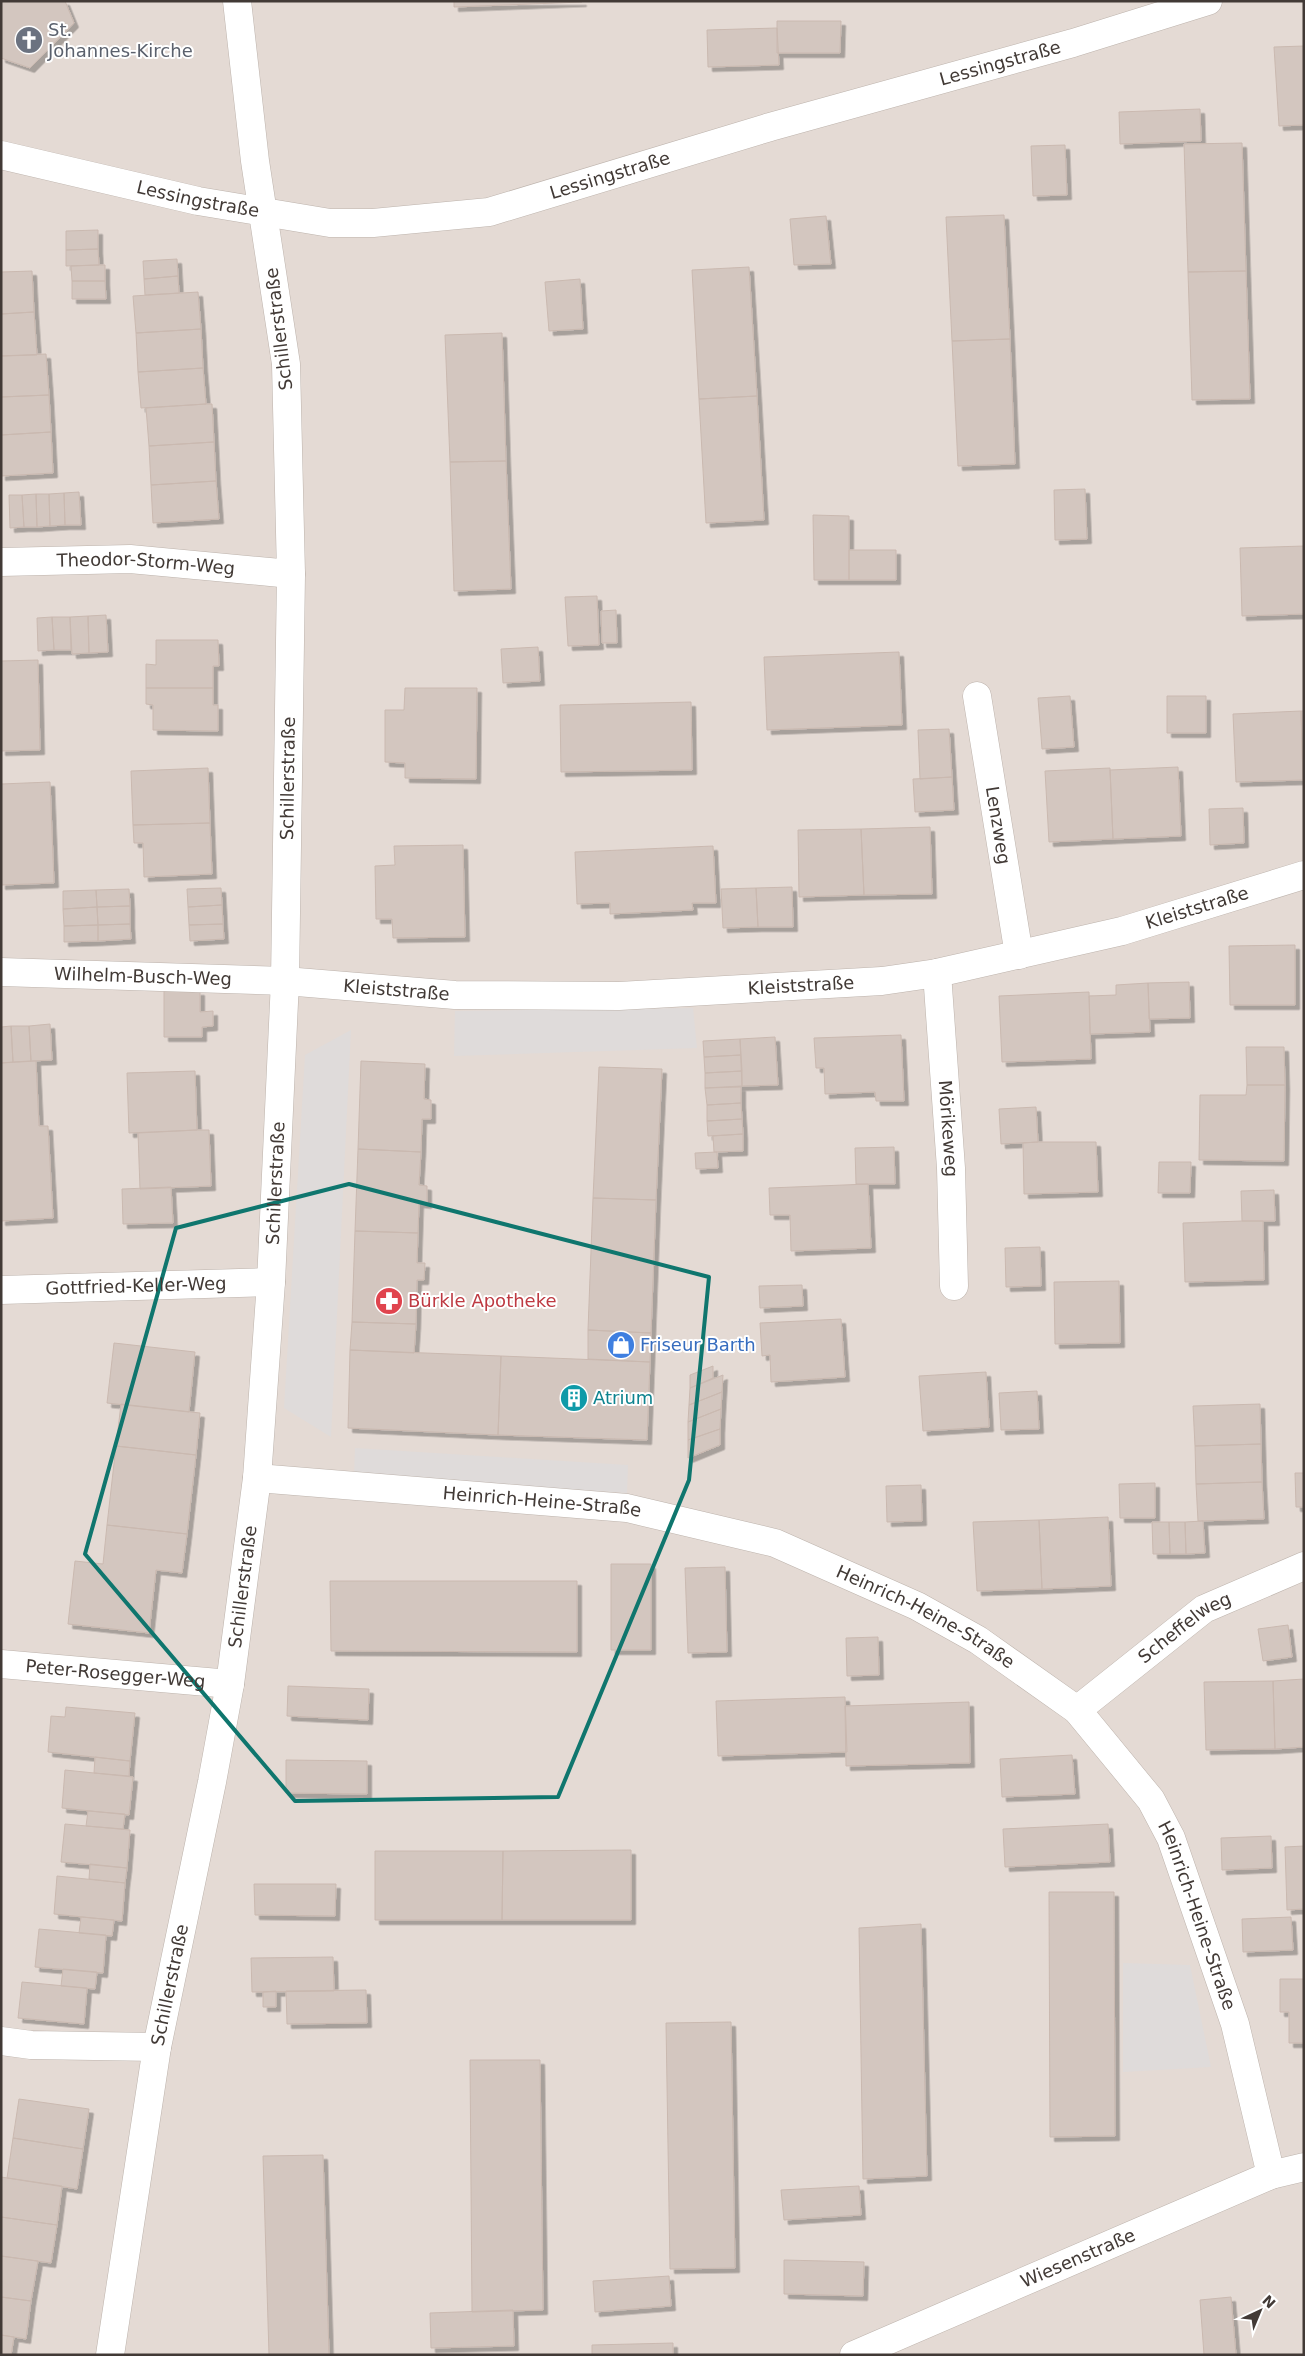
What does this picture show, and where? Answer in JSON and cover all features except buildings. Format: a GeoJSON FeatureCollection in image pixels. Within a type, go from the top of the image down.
{"type":"FeatureCollection","features":[{"type":"Feature","properties":{"kind":"street","name":"Schillerstraße"},"geometry":{"type":"LineString","coordinates":[[110,2355],[156,2048],[212,1782],[230,1684],[257,1478],[271,1282],[284,982],[291,574],[286,364],[263,213],[237,1]]}},
{"type":"Feature","properties":{"kind":"street","name":"Lessingstraße"},"geometry":{"type":"LineString","coordinates":[[1,155],[198,201],[330,223],[373,223],[489,212],[770,127],[1073,43],[1208,1]]}},
{"type":"Feature","properties":{"kind":"street","name":"Theodor-Storm-Weg"},"geometry":{"type":"LineString","coordinates":[[1,562],[130,559],[291,574]]}},
{"type":"Feature","properties":{"kind":"street","name":"Lenzweg"},"geometry":{"type":"LineString","coordinates":[[977,696],[1019,955]]}},
{"type":"Feature","properties":{"kind":"street","name":"Kleiststraße"},"geometry":{"type":"LineString","coordinates":[[284,982],[455,995],[619,996],[882,981],[937,973],[1122,930],[1304,875]]}},
{"type":"Feature","properties":{"kind":"street","name":"Wilhelm-Busch-Weg"},"geometry":{"type":"LineString","coordinates":[[1,972],[284,982]]}},
{"type":"Feature","properties":{"kind":"street","name":"Mörikeweg"},"geometry":{"type":"LineString","coordinates":[[937,973],[951,1168],[954,1286]]}},
{"type":"Feature","properties":{"kind":"street","name":"Gottfried-Keller-Weg"},"geometry":{"type":"LineString","coordinates":[[1,1290],[271,1282]]}},
{"type":"Feature","properties":{"kind":"street","name":"Heinrich-Heine-Straße"},"geometry":{"type":"LineString","coordinates":[[257,1478],[627,1508],[775,1543],[917,1606],[978,1640],[1077,1710],[1151,1800],[1171,1838],[1235,2024],[1271,2176]]}},
{"type":"Feature","properties":{"kind":"street","name":"Scheffelweg"},"geometry":{"type":"LineString","coordinates":[[1077,1710],[1204,1609],[1304,1566]]}},
{"type":"Feature","properties":{"kind":"street","name":"Peter-Rosegger-Weg"},"geometry":{"type":"LineString","coordinates":[[1,1664],[230,1684]]}},
{"type":"Feature","properties":{"kind":"street"},"geometry":{"type":"LineString","coordinates":[[1,2041],[30,2045],[156,2048]]}},
{"type":"Feature","properties":{"kind":"street","name":"Wiesenstraße"},"geometry":{"type":"LineString","coordinates":[[854,2355],[1271,2176],[1304,2167]]}},
{"type":"Feature","properties":{"kind":"highlighted area"},"geometry":{"type":"Polygon","coordinates":[[[349,1184],[709,1277],[689,1480],[558,1797],[295,1801],[85,1554],[176,1228],[349,1184]]]}},
{"type":"Feature","properties":{"kind":"shaded area"},"geometry":{"type":"Polygon","coordinates":[[[1,1],[1304,1],[1304,2355],[1,2355],[1,1]]]}},
{"type":"Feature","properties":{"kind":"shaded area"},"geometry":{"type":"Polygon","coordinates":[[[693,1008],[697,1048],[454,1056],[455,1011],[693,1008]]]}},
{"type":"Feature","properties":{"kind":"shaded area"},"geometry":{"type":"Polygon","coordinates":[[[351,1030],[331,1437],[284,1408],[305,1055],[351,1030]]]}},
{"type":"Feature","properties":{"kind":"shaded area"},"geometry":{"type":"Polygon","coordinates":[[[355,1448],[628,1465],[627,1493],[354,1475],[355,1448]]]}},
{"type":"Feature","properties":{"kind":"shaded area"},"geometry":{"type":"Polygon","coordinates":[[[1123,1963],[1190,1965],[1211,2067],[1123,2072],[1123,1963]]]}},
{"type":"Feature","properties":{"kind":"place","name":"St. Johannes-Kirche"},"geometry":{"type":"Point","coordinates":[29,40]}},
{"type":"Feature","properties":{"kind":"place","name":"Bürkle Apotheke"},"geometry":{"type":"Point","coordinates":[389,1301]}},
{"type":"Feature","properties":{"kind":"place","name":"Friseur Barth"},"geometry":{"type":"Point","coordinates":[621,1345]}},
{"type":"Feature","properties":{"kind":"place","name":"Atrium"},"geometry":{"type":"Point","coordinates":[574,1398]}}]}
